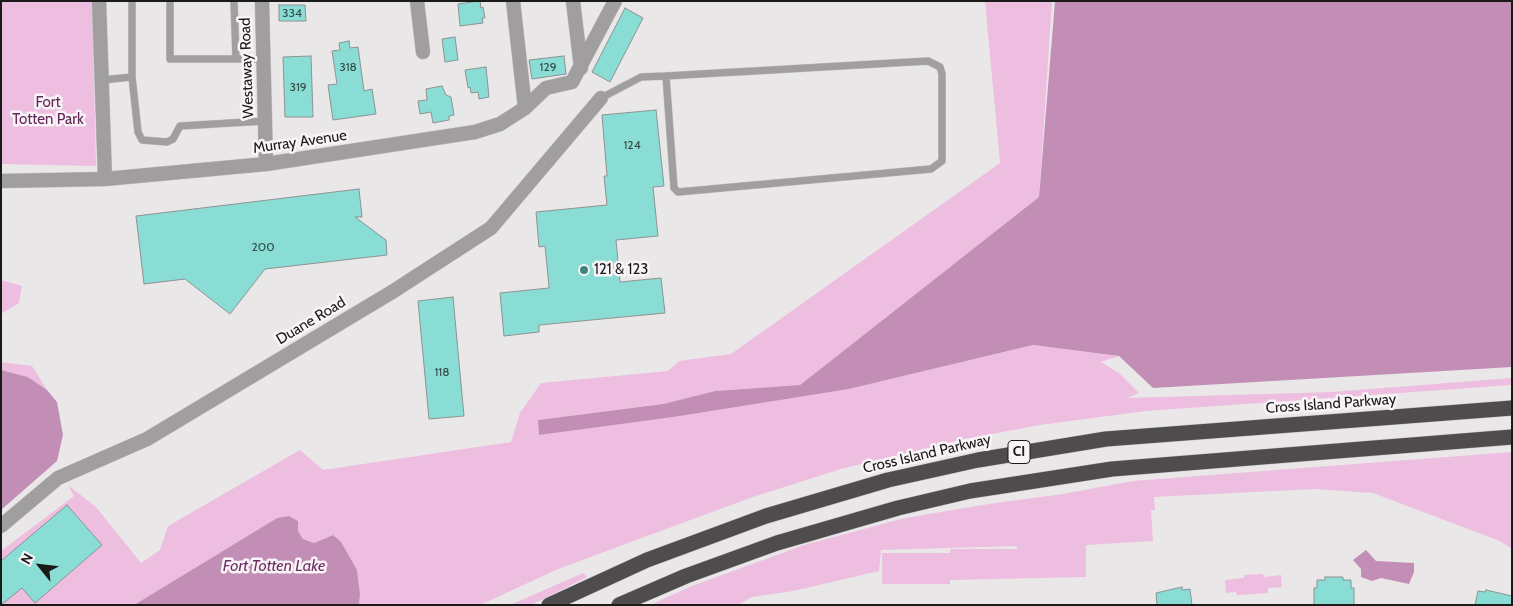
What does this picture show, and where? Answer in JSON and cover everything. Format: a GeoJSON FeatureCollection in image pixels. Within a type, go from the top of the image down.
{"type":"FeatureCollection","features":[{"type":"Feature","properties":{"kind":"highway","name":"Cross Island Parkway"},"geometry":{"type":"LineString","coordinates":[[549,605],[647,560],[766,516],[880,482],[978,460],[1106,439],[1512,408]]}},
{"type":"Feature","properties":{"kind":"highway","name":"CI"},"geometry":{"type":"LineString","coordinates":[[619,605],[686,576],[777,543],[898,508],[970,492],[1112,469],[1512,437]]}},
{"type":"Feature","properties":{"kind":"street"},"geometry":{"type":"LineString","coordinates":[[98,1],[105,179]]}},
{"type":"Feature","properties":{"kind":"street","name":"Westaway Road"},"geometry":{"type":"LineString","coordinates":[[262,1],[266,164]]}},
{"type":"Feature","properties":{"kind":"street"},"geometry":{"type":"LineString","coordinates":[[417,1],[423,52]]}},
{"type":"Feature","properties":{"kind":"street"},"geometry":{"type":"LineString","coordinates":[[513,1],[526,108]]}},
{"type":"Feature","properties":{"kind":"street"},"geometry":{"type":"LineString","coordinates":[[573,1],[581,69]]}},
{"type":"Feature","properties":{"kind":"street"},"geometry":{"type":"LineString","coordinates":[[581,69],[615,1]]}},
{"type":"Feature","properties":{"kind":"street","name":"Murray Avenue"},"geometry":{"type":"LineString","coordinates":[[1,181],[105,179],[266,164],[475,132],[500,124],[526,108],[546,88],[572,82],[581,69]]}},
{"type":"Feature","properties":{"kind":"street","name":"Duane Road"},"geometry":{"type":"LineString","coordinates":[[1,526],[58,478],[147,439],[392,292],[491,228],[601,98]]}},
{"type":"Feature","properties":{"kind":"lane"},"geometry":{"type":"LineString","coordinates":[[132,1],[132,77],[138,132],[142,140],[167,142],[173,139],[180,126],[265,121]]}},
{"type":"Feature","properties":{"kind":"lane"},"geometry":{"type":"LineString","coordinates":[[170,1],[170,59],[263,59]]}},
{"type":"Feature","properties":{"kind":"lane"},"geometry":{"type":"LineString","coordinates":[[234,1],[236,59]]}},
{"type":"Feature","properties":{"kind":"lane"},"geometry":{"type":"LineString","coordinates":[[601,98],[641,77],[934,63],[940,67],[942,74],[942,161],[931,169],[678,192],[674,188],[666,76]]}},
{"type":"Feature","properties":{"kind":"lane"},"geometry":{"type":"LineString","coordinates":[[102,80],[132,77]]}},
{"type":"Feature","properties":{"kind":"green space","name":"Fort Totten Park"},"geometry":{"type":"Polygon","coordinates":[[[1,1],[92,1],[96,166],[1,164],[1,1]]]}},
{"type":"Feature","properties":{"kind":"green space"},"geometry":{"type":"Polygon","coordinates":[[[985,1],[1052,1],[1039,197],[800,385],[715,391],[663,404],[538,420],[539,435],[849,389],[1033,345],[1119,356],[1101,362],[1120,374],[1139,393],[1127,398],[1332,392],[1512,378],[1512,385],[1146,411],[1040,425],[965,439],[841,469],[750,498],[558,569],[480,605],[359,605],[360,595],[332,535],[314,543],[303,539],[298,531],[298,521],[289,516],[277,518],[134,605],[1,605],[1,551],[74,496],[68,485],[96,507],[141,563],[160,550],[168,526],[300,450],[323,470],[511,442],[520,413],[541,383],[668,371],[679,361],[731,354],[1000,163],[985,1]]]}},
{"type":"Feature","properties":{"kind":"green space"},"geometry":{"type":"Polygon","coordinates":[[[1,280],[22,286],[19,303],[1,314],[1,280]]]}},
{"type":"Feature","properties":{"kind":"green space"},"geometry":{"type":"Polygon","coordinates":[[[1,362],[32,366],[47,390],[28,377],[1,370],[1,362]]]}},
{"type":"Feature","properties":{"kind":"green space"},"geometry":{"type":"Polygon","coordinates":[[[1512,452],[1512,549],[1500,541],[1373,493],[1314,489],[1154,497],[1155,510],[1151,510],[1153,541],[1086,545],[1086,577],[950,580],[950,584],[882,584],[882,553],[950,553],[950,549],[1017,549],[1017,546],[881,550],[879,571],[793,591],[752,597],[738,605],[650,605],[692,586],[804,545],[905,518],[1063,494],[1133,481],[1512,452]]]}},
{"type":"Feature","properties":{"kind":"green space"},"geometry":{"type":"Polygon","coordinates":[[[583,573],[587,577],[531,605],[510,605],[583,573]]]}},
{"type":"Feature","properties":{"kind":"green space"},"geometry":{"type":"Polygon","coordinates":[[[1263,574],[1264,577],[1281,575],[1282,587],[1268,588],[1268,593],[1237,595],[1236,592],[1226,593],[1225,580],[1244,578],[1244,575],[1263,574]]]}},
{"type":"Feature","properties":{"kind":"water"},"geometry":{"type":"Polygon","coordinates":[[[1055,1],[1512,1],[1512,367],[1153,388],[1119,356],[1033,345],[849,389],[673,417],[539,435],[538,420],[663,404],[715,391],[800,385],[1039,197],[1055,1]]]}},
{"type":"Feature","properties":{"kind":"water"},"geometry":{"type":"Polygon","coordinates":[[[1,370],[28,377],[47,390],[57,402],[63,435],[57,461],[1,510],[1,370]]]}},
{"type":"Feature","properties":{"kind":"water","name":"Fort Totten Lake"},"geometry":{"type":"Polygon","coordinates":[[[289,516],[298,521],[298,531],[303,539],[314,543],[333,535],[341,542],[357,570],[360,595],[359,605],[134,605],[277,518],[289,516]]]}},
{"type":"Feature","properties":{"kind":"water"},"geometry":{"type":"Polygon","coordinates":[[[1366,550],[1376,561],[1414,563],[1414,572],[1409,584],[1381,578],[1372,581],[1361,577],[1361,569],[1353,560],[1366,550]]]}},
{"type":"Feature","properties":{"kind":"building"},"geometry":{"type":"Polygon","coordinates":[[[480,1],[485,18],[482,18],[483,23],[460,26],[458,4],[480,1]]]}},
{"type":"Feature","properties":{"kind":"building"},"geometry":{"type":"Polygon","coordinates":[[[279,5],[305,5],[306,21],[279,21],[279,5]]]}},
{"type":"Feature","properties":{"kind":"building"},"geometry":{"type":"Polygon","coordinates":[[[625,8],[643,18],[610,82],[592,72],[625,8]]]}},
{"type":"Feature","properties":{"kind":"building"},"geometry":{"type":"Polygon","coordinates":[[[455,37],[458,60],[445,62],[442,39],[455,37]]]}},
{"type":"Feature","properties":{"kind":"building"},"geometry":{"type":"Polygon","coordinates":[[[349,41],[350,48],[358,47],[364,91],[372,89],[376,114],[333,120],[328,85],[337,84],[332,51],[340,50],[339,43],[349,41]]]}},
{"type":"Feature","properties":{"kind":"building"},"geometry":{"type":"Polygon","coordinates":[[[311,56],[313,117],[285,117],[283,57],[311,56]]]}},
{"type":"Feature","properties":{"kind":"building"},"geometry":{"type":"Polygon","coordinates":[[[564,56],[566,74],[532,79],[529,60],[564,56]]]}},
{"type":"Feature","properties":{"kind":"building"},"geometry":{"type":"Polygon","coordinates":[[[486,67],[489,97],[479,99],[478,92],[471,93],[470,87],[468,88],[465,70],[486,67]]]}},
{"type":"Feature","properties":{"kind":"building"},"geometry":{"type":"Polygon","coordinates":[[[442,86],[446,95],[451,97],[454,115],[449,116],[449,120],[433,123],[431,112],[420,114],[418,101],[427,100],[426,89],[442,86]]]}},
{"type":"Feature","properties":{"kind":"building","name":"121 & 123"},"geometry":{"type":"Polygon","coordinates":[[[656,110],[664,186],[653,187],[658,236],[616,240],[620,282],[661,278],[665,313],[539,325],[539,332],[504,336],[500,293],[549,288],[545,246],[539,247],[536,212],[607,205],[604,176],[607,176],[602,115],[656,110]]]}},
{"type":"Feature","properties":{"kind":"building"},"geometry":{"type":"Polygon","coordinates":[[[359,189],[362,217],[355,217],[386,240],[387,255],[265,269],[230,314],[185,279],[144,284],[136,216],[359,189]]]}},
{"type":"Feature","properties":{"kind":"building"},"geometry":{"type":"Polygon","coordinates":[[[453,297],[464,416],[429,419],[418,301],[453,297]]]}},
{"type":"Feature","properties":{"kind":"building"},"geometry":{"type":"Polygon","coordinates":[[[67,505],[102,545],[35,603],[22,588],[1,605],[1,561],[67,505]]]}},
{"type":"Feature","properties":{"kind":"building"},"geometry":{"type":"Polygon","coordinates":[[[1325,577],[1343,577],[1343,580],[1351,580],[1351,588],[1354,588],[1354,605],[1314,605],[1314,588],[1317,588],[1317,580],[1325,580],[1325,577]]]}},
{"type":"Feature","properties":{"kind":"building"},"geometry":{"type":"Polygon","coordinates":[[[1182,587],[1182,590],[1190,589],[1192,605],[1157,605],[1156,593],[1182,587]]]}},
{"type":"Feature","properties":{"kind":"building"},"geometry":{"type":"Polygon","coordinates":[[[1486,590],[1512,596],[1512,605],[1475,605],[1478,591],[1485,592],[1486,590]]]}},
{"type":"Feature","properties":{"kind":"place","name":"121 & 123"},"geometry":{"type":"Point","coordinates":[584,270]}}]}
